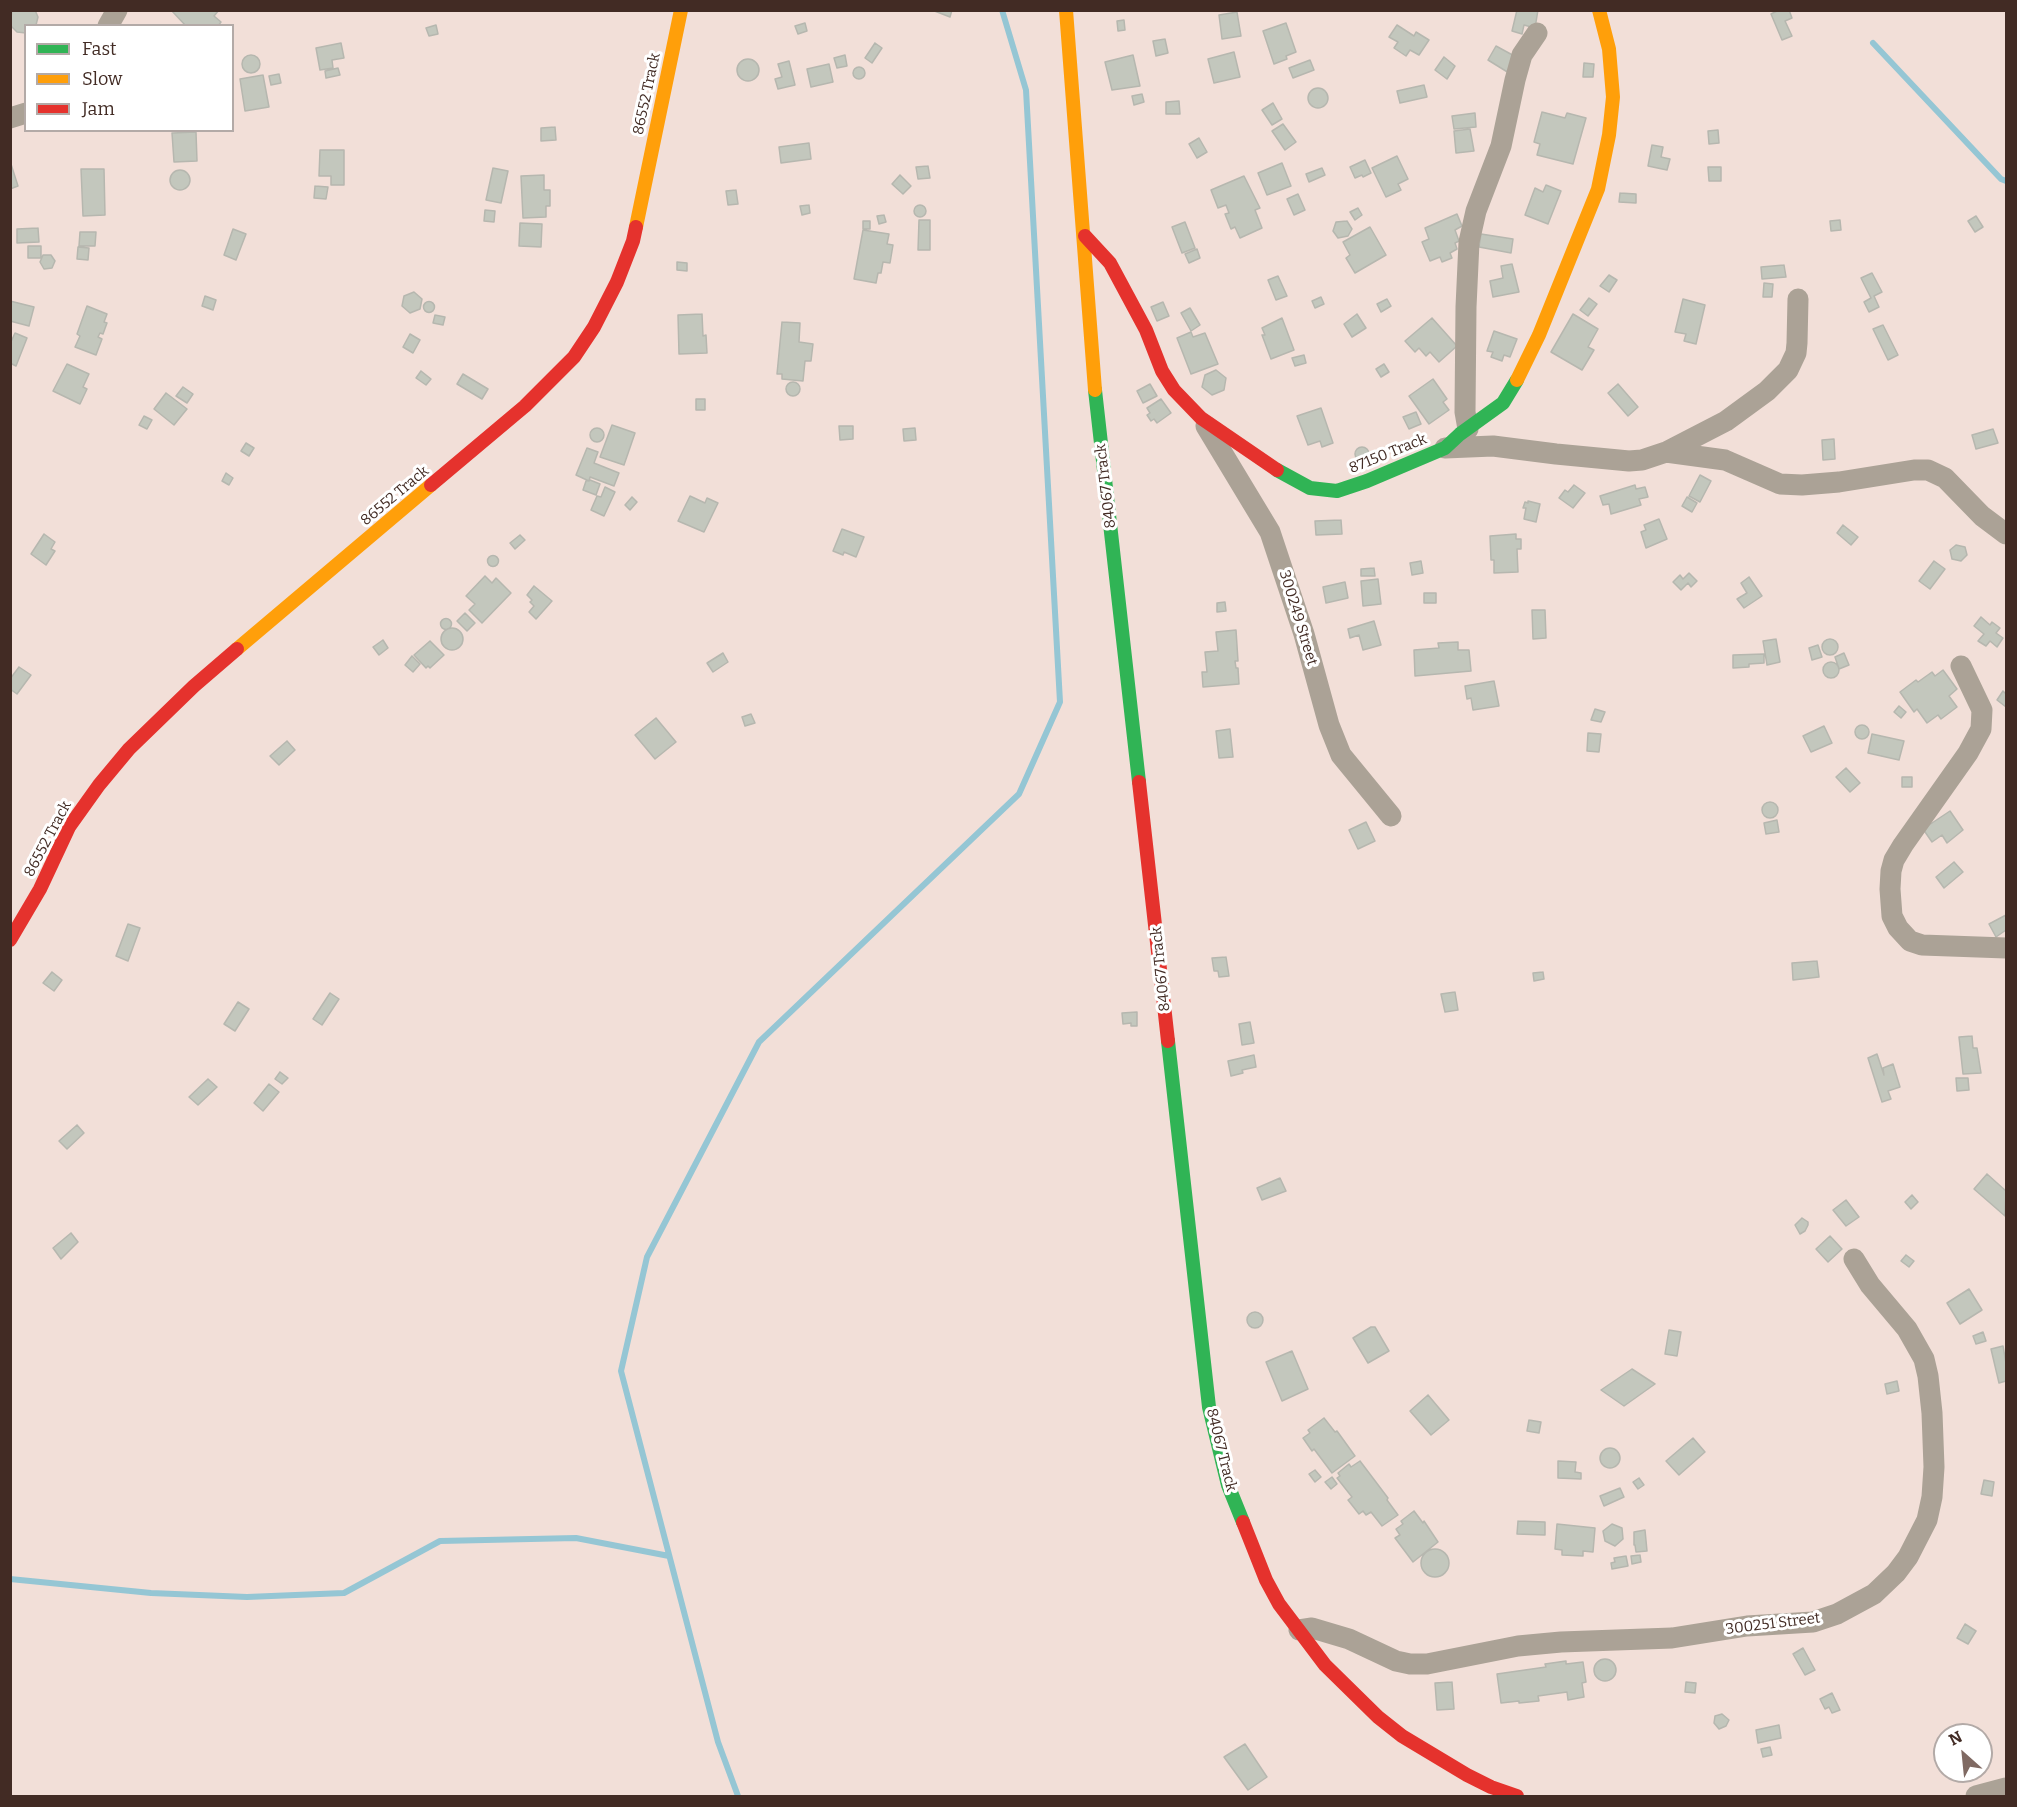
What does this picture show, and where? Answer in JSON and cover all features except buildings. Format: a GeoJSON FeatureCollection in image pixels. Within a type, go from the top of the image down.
{"type":"FeatureCollection","features":[{"type":"Feature","properties":{"kind":"street"},"geometry":{"type":"LineString","coordinates":[[109,24],[117,10]]}},
{"type":"Feature","properties":{"kind":"street","name":"86552 Track"},"geometry":{"type":"LineString","coordinates":[[10,940],[40,890],[69,827],[99,785],[129,749],[194,686],[517,413],[574,357],[594,327],[617,282],[633,241],[681,10]]}},
{"type":"Feature","properties":{"kind":"street","name":"84067 Track"},"geometry":{"type":"LineString","coordinates":[[1066,10],[1095,387],[1209,1407],[1228,1485],[1253,1552],[1275,1596],[1325,1665],[1378,1718],[1402,1736],[1475,1779],[1517,1797]]}},
{"type":"Feature","properties":{"kind":"street","name":"87150 Track"},"geometry":{"type":"LineString","coordinates":[[1085,236],[1110,263],[1128,293],[1162,371],[1174,390],[1201,418],[1287,477],[1310,488],[1323,491],[1350,488],[1445,448],[1503,402],[1518,380],[1539,335],[1598,189],[1609,135],[1613,98],[1609,49],[1599,10]]}},
{"type":"Feature","properties":{"kind":"street"},"geometry":{"type":"LineString","coordinates":[[1468,429],[1466,318],[1469,242],[1476,212],[1501,146],[1522,55],[1537,33]]}},
{"type":"Feature","properties":{"kind":"street"},"geometry":{"type":"LineString","coordinates":[[1445,448],[1493,446],[1629,461],[1642,460],[1666,452],[1726,421],[1767,391],[1788,370],[1796,352],[1798,299]]}},
{"type":"Feature","properties":{"kind":"street","name":"300249 Street"},"geometry":{"type":"LineString","coordinates":[[1201,418],[1270,532],[1304,634],[1329,725],[1341,755],[1391,816]]}},
{"type":"Feature","properties":{"kind":"street"},"geometry":{"type":"LineString","coordinates":[[1666,452],[1725,460],[1780,484],[1839,482],[1914,470],[1928,470],[1945,478],[1982,516],[2007,534]]}},
{"type":"Feature","properties":{"kind":"street"},"geometry":{"type":"LineString","coordinates":[[1961,666],[1982,710],[1981,729],[1968,753],[1894,860],[1890,889],[1892,916],[1898,928],[1910,941],[1922,945],[2007,948]]}},
{"type":"Feature","properties":{"kind":"street","name":"300251 Street"},"geometry":{"type":"LineString","coordinates":[[1299,1630],[1312,1628],[1349,1639],[1396,1660],[1410,1664],[1427,1664],[1518,1646],[1672,1638],[1747,1626],[1813,1622],[1838,1614],[1874,1594],[1896,1573],[1908,1557],[1927,1520],[1932,1497],[1934,1467],[1932,1413],[1924,1359],[1907,1329],[1870,1285],[1854,1259]]}},
{"type":"Feature","properties":{"kind":"street"},"geometry":{"type":"LineString","coordinates":[[1976,1797],[2007,1788]]}},
{"type":"Feature","properties":{"kind":"waterway"},"geometry":{"type":"LineString","coordinates":[[738,1796],[718,1742],[621,1371],[647,1257],[759,1042],[1019,794],[1060,702],[1026,90],[1002,10]]}},
{"type":"Feature","properties":{"kind":"waterway"},"geometry":{"type":"LineString","coordinates":[[1873,43],[2001,179],[2006,181]]}},
{"type":"Feature","properties":{"kind":"waterway"},"geometry":{"type":"LineString","coordinates":[[10,1579],[151,1593],[247,1597],[344,1593],[440,1541],[576,1538],[669,1556]]}},
{"type":"Feature","properties":{"kind":"traffic: fast"},"geometry":{"type":"LineString","coordinates":[[1277,470],[1310,488],[1337,491],[1367,481],[1445,448],[1460,434],[1503,403],[1517,380]]}},
{"type":"Feature","properties":{"kind":"traffic: fast"},"geometry":{"type":"LineString","coordinates":[[1095,390],[1139,782]]}},
{"type":"Feature","properties":{"kind":"traffic: fast"},"geometry":{"type":"LineString","coordinates":[[1168,1041],[1209,1407],[1228,1485],[1243,1522]]}},
{"type":"Feature","properties":{"kind":"traffic: slow"},"geometry":{"type":"LineString","coordinates":[[636,227],[681,10]]}},
{"type":"Feature","properties":{"kind":"traffic: slow"},"geometry":{"type":"LineString","coordinates":[[1066,10],[1095,390]]}},
{"type":"Feature","properties":{"kind":"traffic: slow"},"geometry":{"type":"LineString","coordinates":[[1517,380],[1539,335],[1598,189],[1609,135],[1613,97],[1609,49],[1599,10]]}},
{"type":"Feature","properties":{"kind":"traffic: slow"},"geometry":{"type":"LineString","coordinates":[[237,649],[431,485]]}},
{"type":"Feature","properties":{"kind":"traffic: jam"},"geometry":{"type":"LineString","coordinates":[[431,485],[525,406],[574,357],[594,327],[617,282],[636,227]]}},
{"type":"Feature","properties":{"kind":"traffic: jam"},"geometry":{"type":"LineString","coordinates":[[1085,236],[1110,263],[1146,330],[1162,371],[1174,390],[1201,418],[1277,470]]}},
{"type":"Feature","properties":{"kind":"traffic: jam"},"geometry":{"type":"LineString","coordinates":[[10,940],[40,889],[69,827],[99,785],[129,749],[194,686],[237,649]]}},
{"type":"Feature","properties":{"kind":"traffic: jam"},"geometry":{"type":"LineString","coordinates":[[1139,782],[1168,1041]]}},
{"type":"Feature","properties":{"kind":"traffic: jam"},"geometry":{"type":"LineString","coordinates":[[1243,1522],[1266,1580],[1279,1604],[1325,1665],[1378,1717],[1402,1736],[1467,1775],[1517,1796]]}}]}
